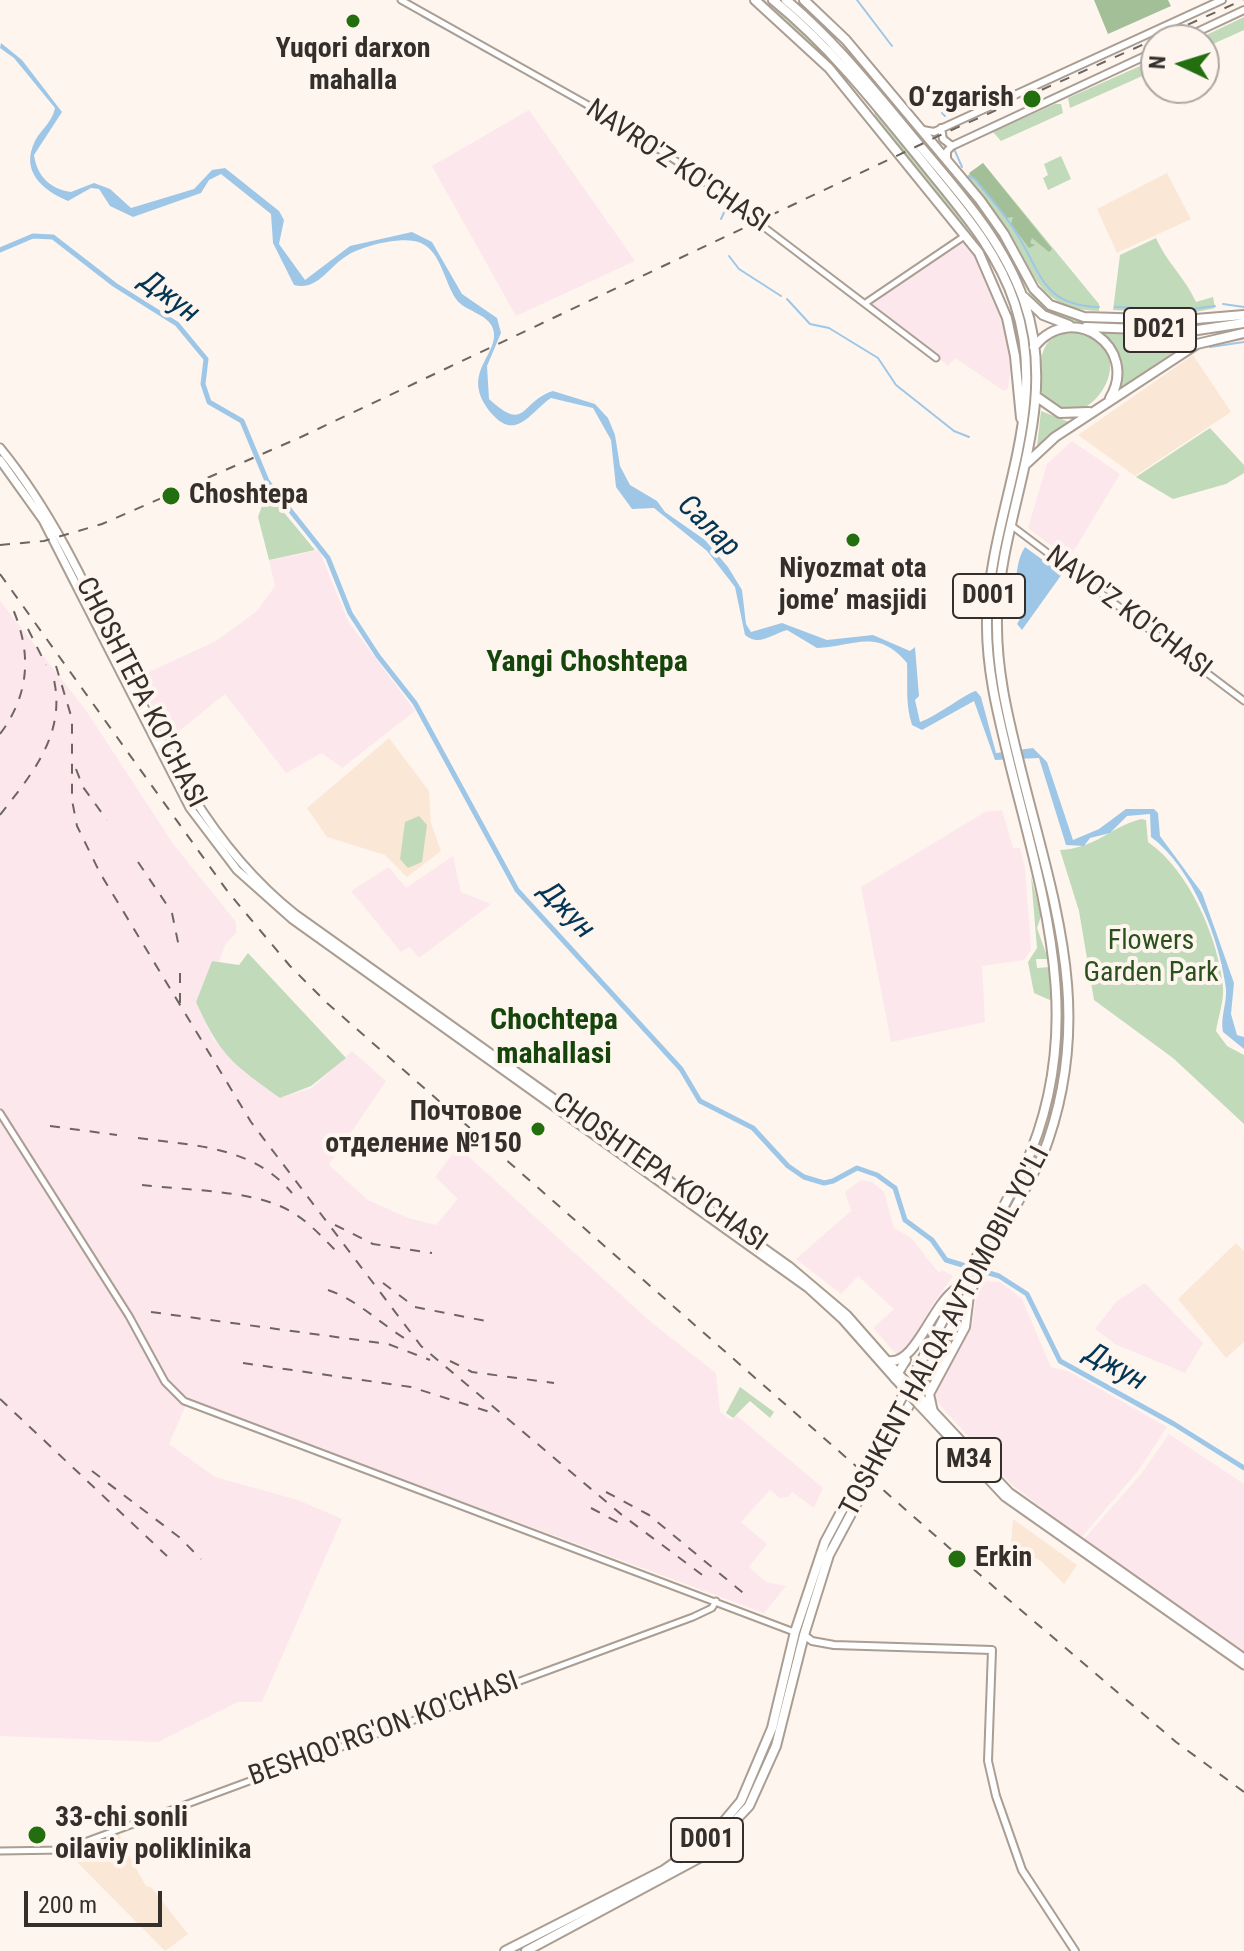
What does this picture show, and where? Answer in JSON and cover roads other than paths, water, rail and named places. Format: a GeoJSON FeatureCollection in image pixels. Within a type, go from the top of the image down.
{"type":"FeatureCollection","features":[{"type":"Feature","properties":{"kind":"highway"},"geometry":{"type":"LineString","coordinates":[[755,0],[812,49],[967,234],[991,274],[1010,331],[1019,388],[1019,452]]}},
{"type":"Feature","properties":{"kind":"highway","name":"D001"},"geometry":{"type":"LineString","coordinates":[[773,0],[853,72],[870,99],[988,245],[1015,303],[1027,360]]}},
{"type":"Feature","properties":{"kind":"highway","name":"D001"},"geometry":{"type":"LineString","coordinates":[[786,0],[823,32],[853,72],[983,223],[1020,289],[1035,347]]}},
{"type":"Feature","properties":{"kind":"highway"},"geometry":{"type":"LineString","coordinates":[[804,0],[846,40],[980,200],[1004,234],[1034,289],[1062,312],[1084,317],[1184,320],[1244,315]]}},
{"type":"Feature","properties":{"kind":"highway"},"geometry":{"type":"LineString","coordinates":[[819,14],[823,32]]}},
{"type":"Feature","properties":{"kind":"highway"},"geometry":{"type":"LineString","coordinates":[[870,99],[872,119]]}},
{"type":"Feature","properties":{"kind":"highway"},"geometry":{"type":"LineString","coordinates":[[980,200],[983,223]]}},
{"type":"Feature","properties":{"kind":"highway","name":"D021"},"geometry":{"type":"LineString","coordinates":[[1020,289],[1043,315],[1099,336],[1114,356],[1115,386],[1102,405],[1084,413],[1068,414],[1053,410],[1036,396]]}},
{"type":"Feature","properties":{"kind":"highway","name":"D021"},"geometry":{"type":"LineString","coordinates":[[1027,360],[1035,347],[1054,331],[1075,326],[1195,331],[1244,323]]}},
{"type":"Feature","properties":{"kind":"highway"},"geometry":{"type":"LineString","coordinates":[[1195,331],[1190,338],[1197,344]]}},
{"type":"Feature","properties":{"kind":"highway","name":"D021"},"geometry":{"type":"LineString","coordinates":[[1026,464],[1055,437],[1197,344],[1244,333]]}},
{"type":"Feature","properties":{"kind":"highway","name":"TOSHKENT HALQA AVTOMOBIL YO'LI"},"geometry":{"type":"LineString","coordinates":[[995,680],[998,600],[1026,464],[1036,396],[1035,347]]}},
{"type":"Feature","properties":{"kind":"highway","name":"TOSHKENT HALQA AVTOMOBIL YO'LI"},"geometry":{"type":"LineString","coordinates":[[505,1951],[701,1857],[740,1820],[757,1792],[776,1746],[800,1634],[829,1534],[1023,1170],[1047,1106],[1058,1047],[1058,990],[1049,925],[995,680],[987,616],[991,577],[1019,452],[1028,382],[1027,360]]}},
{"type":"Feature","properties":{"kind":"highway"},"geometry":{"type":"LineString","coordinates":[[1028,382],[1036,396]]}},
{"type":"Feature","properties":{"kind":"highway","name":"TOSHKENT HALQA AVTOMOBIL YO'LI"},"geometry":{"type":"LineString","coordinates":[[800,1634],[835,1543],[1033,1175],[1057,1114],[1070,1046],[1069,989],[1059,923],[1016,771]]}},
{"type":"Feature","properties":{"kind":"highway"},"geometry":{"type":"LineString","coordinates":[[1049,925],[1059,923]]}},
{"type":"Feature","properties":{"kind":"highway"},"geometry":{"type":"LineString","coordinates":[[898,1377],[938,1304],[959,1287]]}},
{"type":"Feature","properties":{"kind":"highway"},"geometry":{"type":"LineString","coordinates":[[933,1412],[928,1396],[965,1327],[969,1292]]}},
{"type":"Feature","properties":{"kind":"highway"},"geometry":{"type":"LineString","coordinates":[[888,1361],[901,1361],[909,1356]]}},
{"type":"Feature","properties":{"kind":"highway","name":"TOSHKENT HALQA AVTOMOBIL YO'LI"},"geometry":{"type":"LineString","coordinates":[[526,1951],[606,1904]]}},
{"type":"Feature","properties":{"kind":"main road"},"geometry":{"type":"LineString","coordinates":[[918,126],[931,132],[941,128],[1222,0]]}},
{"type":"Feature","properties":{"kind":"main road"},"geometry":{"type":"LineString","coordinates":[[1214,24],[1244,10]]}},
{"type":"Feature","properties":{"kind":"main road"},"geometry":{"type":"LineString","coordinates":[[1108,52],[1117,69]]}},
{"type":"Feature","properties":{"kind":"main road"},"geometry":{"type":"LineString","coordinates":[[947,161],[946,153],[952,146],[1140,58]]}},
{"type":"Feature","properties":{"kind":"main road"},"geometry":{"type":"LineString","coordinates":[[941,128],[943,139],[952,146]]}},
{"type":"Feature","properties":{"kind":"main road","name":"CHOSHTEPA KO'CHASI"},"geometry":{"type":"LineString","coordinates":[[0,448],[50,518],[187,792],[224,844],[268,896]]}},
{"type":"Feature","properties":{"kind":"main road","name":"CHOSHTEPA KO'CHASI"},"geometry":{"type":"LineString","coordinates":[[0,460],[43,520],[190,808],[237,870],[268,896],[490,1057],[832,1301],[888,1361],[898,1377]]}},
{"type":"Feature","properties":{"kind":"main road","name":"CHOSHTEPA KO'CHASI"},"geometry":{"type":"LineString","coordinates":[[744,1238],[829,1306],[898,1377],[1005,1497],[1244,1658]]}},
{"type":"Feature","properties":{"kind":"main road","name":"CHOSHTEPA KO'CHASI"},"geometry":{"type":"LineString","coordinates":[[920,1402],[1009,1492],[1244,1665]]}},
{"type":"Feature","properties":{"kind":"main road"},"geometry":{"type":"LineString","coordinates":[[800,1634],[812,1641],[834,1645],[992,1650],[988,1761],[996,1796],[1022,1870],[1075,1951]]}},
{"type":"Feature","properties":{"kind":"street","name":"NAVRO'Z KO'CHASI"},"geometry":{"type":"LineString","coordinates":[[401,0],[620,123],[685,167],[867,302],[936,358]]}},
{"type":"Feature","properties":{"kind":"street"},"geometry":{"type":"LineString","coordinates":[[867,302],[967,234]]}},
{"type":"Feature","properties":{"kind":"street","name":"NAVO'Z KO'CHASI"},"geometry":{"type":"LineString","coordinates":[[1011,526],[1244,701]]}},
{"type":"Feature","properties":{"kind":"street"},"geometry":{"type":"LineString","coordinates":[[0,1113],[129,1316],[165,1382],[180,1398],[215,1415],[800,1634]]}},
{"type":"Feature","properties":{"kind":"street","name":"BESHQO'RG'ON KO'CHASI"},"geometry":{"type":"LineString","coordinates":[[0,1851],[63,1850],[693,1617],[712,1608],[716,1601]]}},
{"type":"Feature","properties":{"kind":"water","name":"Салар"},"geometry":{"type":"Polygon","coordinates":[[[1,43],[22,60],[62,112],[34,155],[41,175],[51,185],[71,192],[94,183],[110,189],[131,208],[194,189],[212,170],[225,168],[279,211],[284,220],[279,244],[305,280],[350,246],[412,232],[432,242],[462,294],[497,318],[501,333],[487,366],[489,399],[510,414],[523,412],[534,401],[553,391],[595,404],[608,418],[615,435],[620,466],[630,485],[657,501],[665,512],[705,540],[728,567],[742,590],[746,624],[751,632],[782,623],[827,640],[873,635],[910,651],[915,647],[919,696],[915,700],[920,722],[976,691],[981,697],[996,753],[1033,748],[1047,762],[1073,840],[1099,829],[1126,809],[1154,809],[1158,813],[1160,836],[1202,893],[1234,983],[1231,1014],[1237,1035],[1244,1037],[1244,1049],[1223,1032],[1226,989],[1223,970],[1202,906],[1179,867],[1151,837],[1150,814],[1127,816],[1110,833],[1090,838],[1084,846],[1066,845],[1039,758],[995,760],[974,701],[922,730],[912,725],[910,717],[907,663],[885,645],[864,642],[817,648],[787,630],[760,640],[745,635],[735,587],[707,551],[654,508],[632,509],[616,487],[611,440],[593,408],[551,398],[516,425],[501,422],[492,414],[482,400],[479,387],[482,366],[494,338],[491,324],[456,299],[438,260],[421,243],[393,241],[361,249],[345,257],[316,282],[294,285],[273,243],[271,214],[221,174],[209,180],[201,193],[133,217],[110,206],[99,189],[91,188],[68,201],[50,191],[36,178],[30,161],[35,141],[55,108],[14,58],[0,48],[1,43]]]}},
{"type":"Feature","properties":{"kind":"water"},"geometry":{"type":"Polygon","coordinates":[[[1025,547],[1062,574],[1022,630],[1017,624],[1025,610],[1016,611],[1016,587],[1017,569],[1025,547]]]}},
{"type":"Feature","properties":{"kind":"waterway"},"geometry":{"type":"LineString","coordinates":[[857,0],[892,46]]}},
{"type":"Feature","properties":{"kind":"waterway"},"geometry":{"type":"LineString","coordinates":[[422,16],[473,44]]}},
{"type":"Feature","properties":{"kind":"waterway"},"geometry":{"type":"LineString","coordinates":[[481,49],[540,81]]}},
{"type":"Feature","properties":{"kind":"waterway"},"geometry":{"type":"LineString","coordinates":[[561,93],[681,168],[728,204],[721,219]]}},
{"type":"Feature","properties":{"kind":"waterway"},"geometry":{"type":"LineString","coordinates":[[942,113],[945,116]]}},
{"type":"Feature","properties":{"kind":"waterway"},"geometry":{"type":"LineString","coordinates":[[955,151],[962,167]]}},
{"type":"Feature","properties":{"kind":"waterway"},"geometry":{"type":"LineString","coordinates":[[969,176],[975,179],[1017,234],[1046,285],[1066,300],[1099,307]]}},
{"type":"Feature","properties":{"kind":"waterway","name":"Джун"},"geometry":{"type":"LineString","coordinates":[[0,250],[33,236],[53,237],[115,285],[177,324],[206,359],[203,384],[209,402],[242,421],[267,481],[328,558],[350,613],[378,656],[415,703],[517,890],[681,1069],[700,1101],[753,1128],[788,1166],[804,1177],[824,1183],[857,1168],[877,1175],[895,1188],[905,1220],[932,1240],[946,1260],[999,1276],[1027,1294],[1060,1361],[1174,1424],[1244,1468]]}},
{"type":"Feature","properties":{"kind":"waterway"},"geometry":{"type":"LineString","coordinates":[[729,256],[739,269],[781,296]]}},
{"type":"Feature","properties":{"kind":"waterway"},"geometry":{"type":"LineString","coordinates":[[787,299],[810,324],[829,328],[878,358],[896,385],[954,431],[969,437]]}},
{"type":"Feature","properties":{"kind":"waterway"},"geometry":{"type":"LineString","coordinates":[[1223,304],[1244,307]]}},
{"type":"Feature","properties":{"kind":"waterway"},"geometry":{"type":"LineString","coordinates":[[1115,307],[1184,310],[1215,306]]}},
{"type":"Feature","properties":{"kind":"waterway"},"geometry":{"type":"LineString","coordinates":[[1210,347],[1244,342]]}},
{"type":"Feature","properties":{"kind":"railway"},"geometry":{"type":"LineString","coordinates":[[0,545],[44,541],[102,524],[301,437],[945,133],[1243,0]]}},
{"type":"Feature","properties":{"kind":"railway"},"geometry":{"type":"LineString","coordinates":[[0,574],[228,892],[290,966],[327,1003],[1002,1594],[1176,1742],[1244,1792]]}},
{"type":"Feature","properties":{"kind":"railway"},"geometry":{"type":"LineString","coordinates":[[0,734],[17,704],[25,672],[23,640],[12,607]]}},
{"type":"Feature","properties":{"kind":"railway"},"geometry":{"type":"LineString","coordinates":[[28,629],[46,665]]}},
{"type":"Feature","properties":{"kind":"railway"},"geometry":{"type":"LineString","coordinates":[[56,666],[72,719],[72,800],[77,826],[100,873],[251,1122],[421,1346],[622,1515],[709,1580]]}},
{"type":"Feature","properties":{"kind":"railway"},"geometry":{"type":"LineString","coordinates":[[0,815],[34,769],[50,736],[55,719],[54,680]]}},
{"type":"Feature","properties":{"kind":"railway"},"geometry":{"type":"LineString","coordinates":[[76,769],[83,787],[107,820]]}},
{"type":"Feature","properties":{"kind":"railway"},"geometry":{"type":"LineString","coordinates":[[138,862],[167,905]]}},
{"type":"Feature","properties":{"kind":"railway"},"geometry":{"type":"LineString","coordinates":[[172,913],[180,952]]}},
{"type":"Feature","properties":{"kind":"railway"},"geometry":{"type":"LineString","coordinates":[[180,973],[180,1003]]}},
{"type":"Feature","properties":{"kind":"railway"},"geometry":{"type":"LineString","coordinates":[[50,1126],[117,1135]]}},
{"type":"Feature","properties":{"kind":"railway"},"geometry":{"type":"LineString","coordinates":[[138,1138],[202,1147],[241,1157],[276,1177],[292,1193]]}},
{"type":"Feature","properties":{"kind":"railway"},"geometry":{"type":"LineString","coordinates":[[142,1185],[231,1194],[280,1206],[312,1227],[339,1254]]}},
{"type":"Feature","properties":{"kind":"railway"},"geometry":{"type":"LineString","coordinates":[[335,1225],[373,1244],[432,1253]]}},
{"type":"Feature","properties":{"kind":"railway"},"geometry":{"type":"LineString","coordinates":[[383,1283],[415,1307],[491,1322]]}},
{"type":"Feature","properties":{"kind":"railway"},"geometry":{"type":"LineString","coordinates":[[328,1290],[411,1342]]}},
{"type":"Feature","properties":{"kind":"railway"},"geometry":{"type":"LineString","coordinates":[[151,1312],[388,1344],[430,1360]]}},
{"type":"Feature","properties":{"kind":"railway"},"geometry":{"type":"LineString","coordinates":[[450,1361],[472,1372],[554,1383]]}},
{"type":"Feature","properties":{"kind":"railway"},"geometry":{"type":"LineString","coordinates":[[243,1363],[411,1387],[493,1413]]}},
{"type":"Feature","properties":{"kind":"railway"},"geometry":{"type":"LineString","coordinates":[[0,1399],[167,1556]]}},
{"type":"Feature","properties":{"kind":"railway"},"geometry":{"type":"LineString","coordinates":[[92,1471],[179,1537],[201,1559]]}},
{"type":"Feature","properties":{"kind":"railway"},"geometry":{"type":"LineString","coordinates":[[606,1492],[649,1515],[748,1597]]}},
{"type":"Feature","properties":{"kind":"railway"},"geometry":{"type":"LineString","coordinates":[[591,1508],[621,1524]]}},
{"type":"Feature","properties":{"kind":"place","name":"Yuqori darxon mahalla"},"geometry":{"type":"Point","coordinates":[353,21]}},
{"type":"Feature","properties":{"kind":"place","name":"O‘zgarish"},"geometry":{"type":"Point","coordinates":[1032,99]}},
{"type":"Feature","properties":{"kind":"place","name":"Choshtepa"},"geometry":{"type":"Point","coordinates":[171,496]}},
{"type":"Feature","properties":{"kind":"place","name":"Niyozmat ota jome’ masjidi"},"geometry":{"type":"Point","coordinates":[853,540]}},
{"type":"Feature","properties":{"kind":"place","name":"Почтовое отделение №150"},"geometry":{"type":"Point","coordinates":[538,1129]}},
{"type":"Feature","properties":{"kind":"place","name":"Erkin"},"geometry":{"type":"Point","coordinates":[957,1559]}},
{"type":"Feature","properties":{"kind":"place","name":"33-chi sonli oilaviy poliklinika"},"geometry":{"type":"Point","coordinates":[37,1835]}},
{"type":"Feature","properties":{"kind":"district","name":"Yangi Choshtepa"},"geometry":{"type":"Point","coordinates":[587,663]}},
{"type":"Feature","properties":{"kind":"district","name":"Chochtepa mahallasi"},"geometry":{"type":"Point","coordinates":[554,1038]}},
{"type":"Feature","properties":{"kind":"park label","name":"Flowers Garden Park"},"geometry":{"type":"Point","coordinates":[1151,958]}}]}
